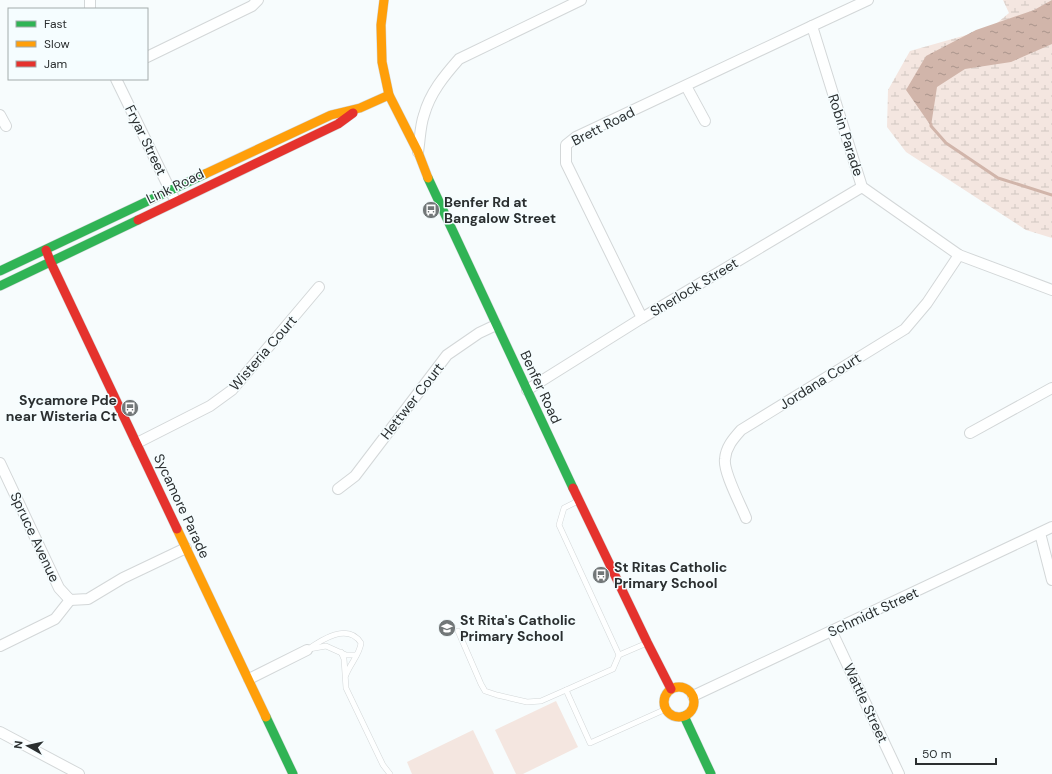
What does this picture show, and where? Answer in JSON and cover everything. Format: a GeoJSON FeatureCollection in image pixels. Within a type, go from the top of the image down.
{"type":"FeatureCollection","features":[{"type":"Feature","properties":{"kind":"street"},"geometry":{"type":"LineString","coordinates":[[148,57],[252,6],[258,0]]}},
{"type":"Feature","properties":{"kind":"street"},"geometry":{"type":"LineString","coordinates":[[384,0],[381,25],[382,62],[389,95]]}},
{"type":"Feature","properties":{"kind":"street"},"geometry":{"type":"LineString","coordinates":[[418,152],[423,115],[432,94],[459,59],[581,0]]}},
{"type":"Feature","properties":{"kind":"street"},"geometry":{"type":"LineString","coordinates":[[812,26],[868,0]]}},
{"type":"Feature","properties":{"kind":"street","name":"Brett Road"},"geometry":{"type":"LineString","coordinates":[[642,318],[566,163],[566,145],[576,137],[812,26]]}},
{"type":"Feature","properties":{"kind":"street","name":"Robin Parade"},"geometry":{"type":"LineString","coordinates":[[812,26],[862,187],[959,255],[1052,290]]}},
{"type":"Feature","properties":{"kind":"street","name":"Fryar Street"},"geometry":{"type":"LineString","coordinates":[[116,80],[176,202]]}},
{"type":"Feature","properties":{"kind":"street"},"geometry":{"type":"LineString","coordinates":[[686,86],[705,121]]}},
{"type":"Feature","properties":{"kind":"street","name":"Link Road"},"geometry":{"type":"LineString","coordinates":[[0,271],[331,115],[360,108],[389,95]]}},
{"type":"Feature","properties":{"kind":"street","name":"Benfer Road"},"geometry":{"type":"LineString","coordinates":[[389,95],[418,152],[431,184],[496,325],[671,689]]}},
{"type":"Feature","properties":{"kind":"street","name":"Link Road"},"geometry":{"type":"LineString","coordinates":[[0,286],[51,263],[338,124],[360,108]]}},
{"type":"Feature","properties":{"kind":"street"},"geometry":{"type":"LineString","coordinates":[[0,115],[6,126]]}},
{"type":"Feature","properties":{"kind":"street","name":"Sherlock Street"},"geometry":{"type":"LineString","coordinates":[[527,390],[642,318],[862,187]]}},
{"type":"Feature","properties":{"kind":"street","name":"Sycamore Parade"},"geometry":{"type":"LineString","coordinates":[[46,250],[186,548],[250,679],[293,774]]}},
{"type":"Feature","properties":{"kind":"street","name":"Jordana Court"},"geometry":{"type":"LineString","coordinates":[[746,518],[727,474],[724,460],[730,443],[741,430],[905,329],[928,303],[959,255]]}},
{"type":"Feature","properties":{"kind":"street","name":"Wisteria Court"},"geometry":{"type":"LineString","coordinates":[[137,443],[210,406],[232,390],[319,287]]}},
{"type":"Feature","properties":{"kind":"street","name":"Hettwer Court"},"geometry":{"type":"LineString","coordinates":[[338,489],[355,476],[448,355],[479,333],[496,325]]}},
{"type":"Feature","properties":{"kind":"street"},"geometry":{"type":"LineString","coordinates":[[970,433],[1052,388]]}},
{"type":"Feature","properties":{"kind":"street","name":"Spruce Avenue"},"geometry":{"type":"LineString","coordinates":[[0,463],[58,588],[70,600]]}},
{"type":"Feature","properties":{"kind":"street","name":"Schmidt Street"},"geometry":{"type":"LineString","coordinates":[[693,696],[832,632],[1052,527]]}},
{"type":"Feature","properties":{"kind":"street"},"geometry":{"type":"LineString","coordinates":[[1040,533],[1052,580]]}},
{"type":"Feature","properties":{"kind":"street"},"geometry":{"type":"LineString","coordinates":[[0,646],[55,619],[70,600],[88,599],[123,578],[186,548]]}},
{"type":"Feature","properties":{"kind":"street","name":"Wattle Street"},"geometry":{"type":"LineString","coordinates":[[832,632],[899,774]]}},
{"type":"Feature","properties":{"kind":"street"},"geometry":{"type":"LineString","coordinates":[[250,679],[307,650]]}},
{"type":"Feature","properties":{"kind":"street"},"geometry":{"type":"LineString","coordinates":[[682,687],[689,690],[693,696],[694,701],[692,710],[684,716],[672,715],[664,705],[666,696],[671,689],[682,687]]}},
{"type":"Feature","properties":{"kind":"street"},"geometry":{"type":"LineString","coordinates":[[684,716],[711,774]]}},
{"type":"Feature","properties":{"kind":"street"},"geometry":{"type":"LineString","coordinates":[[0,732],[79,774]]}},
{"type":"Feature","properties":{"kind":"lane"},"geometry":{"type":"LineString","coordinates":[[580,500],[564,508],[559,525],[619,655]]}},
{"type":"Feature","properties":{"kind":"lane"},"geometry":{"type":"LineString","coordinates":[[458,631],[481,684],[486,691],[497,696],[527,702],[541,701],[613,669],[619,655],[648,642]]}},
{"type":"Feature","properties":{"kind":"lane"},"geometry":{"type":"LineString","coordinates":[[307,650],[325,638],[335,634],[348,634],[358,637],[361,643],[360,650],[349,666],[345,676]]}},
{"type":"Feature","properties":{"kind":"lane"},"geometry":{"type":"LineString","coordinates":[[307,650],[326,646],[346,655],[356,655]]}},
{"type":"Feature","properties":{"kind":"lane"},"geometry":{"type":"LineString","coordinates":[[341,652],[344,659],[346,688],[383,765],[390,774]]}},
{"type":"Feature","properties":{"kind":"lane"},"geometry":{"type":"LineString","coordinates":[[566,690],[590,743],[666,709]]}},
{"type":"Feature","properties":{"kind":"green space"},"geometry":{"type":"Polygon","coordinates":[[[1003,0],[1052,0],[1052,238],[1026,230],[906,152],[887,127],[888,90],[910,51],[991,28],[1009,13],[1003,0]]]}},
{"type":"Feature","properties":{"kind":"green space"},"geometry":{"type":"Polygon","coordinates":[[[556,701],[578,747],[523,774],[516,774],[495,730],[556,701]]]}},
{"type":"Feature","properties":{"kind":"green space"},"geometry":{"type":"Polygon","coordinates":[[[473,730],[494,774],[412,774],[407,762],[473,730]]]}},
{"type":"Feature","properties":{"kind":"water"},"geometry":{"type":"Polygon","coordinates":[[[1052,0],[1052,44],[1011,62],[965,69],[937,87],[931,126],[906,90],[926,56],[976,30],[1034,10],[1052,0]]]}},
{"type":"Feature","properties":{"kind":"waterway"},"geometry":{"type":"LineString","coordinates":[[931,124],[931,126],[946,143],[998,178],[1052,195]]}},
{"type":"Feature","properties":{"kind":"traffic: fast"},"geometry":{"type":"LineString","coordinates":[[0,271],[205,174]]}},
{"type":"Feature","properties":{"kind":"traffic: fast"},"geometry":{"type":"LineString","coordinates":[[428,178],[573,488]]}},
{"type":"Feature","properties":{"kind":"traffic: fast"},"geometry":{"type":"LineString","coordinates":[[0,286],[138,220]]}},
{"type":"Feature","properties":{"kind":"traffic: fast"},"geometry":{"type":"LineString","coordinates":[[684,716],[711,774]]}},
{"type":"Feature","properties":{"kind":"traffic: fast"},"geometry":{"type":"LineString","coordinates":[[266,717],[293,774]]}},
{"type":"Feature","properties":{"kind":"traffic: slow"},"geometry":{"type":"LineString","coordinates":[[384,0],[381,25],[382,62],[389,95],[418,152],[428,178]]}},
{"type":"Feature","properties":{"kind":"traffic: slow"},"geometry":{"type":"LineString","coordinates":[[205,174],[331,115],[360,108],[389,95]]}},
{"type":"Feature","properties":{"kind":"traffic: slow"},"geometry":{"type":"LineString","coordinates":[[177,529],[266,717]]}},
{"type":"Feature","properties":{"kind":"traffic: slow"},"geometry":{"type":"LineString","coordinates":[[679,687],[685,688],[693,696],[694,702],[693,708],[685,716],[679,717],[673,716],[665,708],[664,702],[665,696],[673,688],[679,687]]}},
{"type":"Feature","properties":{"kind":"traffic: jam"},"geometry":{"type":"LineString","coordinates":[[138,220],[338,124],[353,113]]}},
{"type":"Feature","properties":{"kind":"traffic: jam"},"geometry":{"type":"LineString","coordinates":[[46,250],[177,529]]}},
{"type":"Feature","properties":{"kind":"traffic: jam"},"geometry":{"type":"LineString","coordinates":[[573,488],[671,689]]}},
{"type":"Feature","properties":{"kind":"place","name":"Benfer Rd at Bangalow Street"},"geometry":{"type":"Point","coordinates":[431,210]}},
{"type":"Feature","properties":{"kind":"place","name":"Sycamore Pde near Wisteria Ct"},"geometry":{"type":"Point","coordinates":[130,408]}},
{"type":"Feature","properties":{"kind":"place","name":"St Ritas Catholic Primary School"},"geometry":{"type":"Point","coordinates":[601,575]}},
{"type":"Feature","properties":{"kind":"place","name":"St Rita's Catholic Primary School"},"geometry":{"type":"Point","coordinates":[447,628]}}]}
